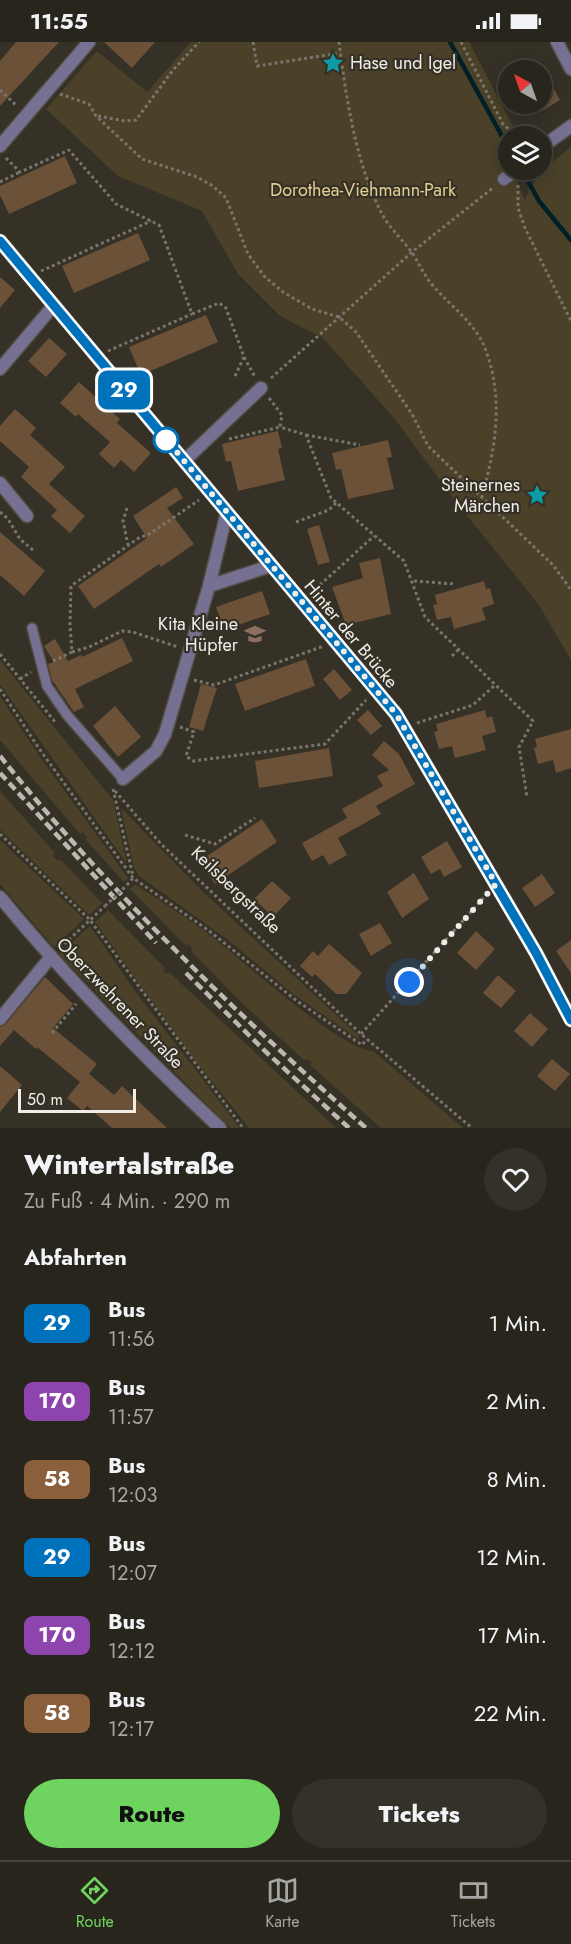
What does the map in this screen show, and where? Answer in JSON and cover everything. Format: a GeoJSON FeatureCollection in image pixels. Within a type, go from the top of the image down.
{"type":"FeatureCollection","features":[{"type":"Feature","properties":{"kind":"street"},"geometry":{"type":"LineString","coordinates":[[0,146],[89,42]]}},
{"type":"Feature","properties":{"kind":"street"},"geometry":{"type":"LineString","coordinates":[[557,42],[571,69]]}},
{"type":"Feature","properties":{"kind":"street"},"geometry":{"type":"LineString","coordinates":[[552,140],[571,126]]}},
{"type":"Feature","properties":{"kind":"street","name":"Hinter der Brücke"},"geometry":{"type":"LineString","coordinates":[[0,241],[334,643],[396,714],[496,884],[571,1020]]}},
{"type":"Feature","properties":{"kind":"street"},"geometry":{"type":"LineString","coordinates":[[0,369],[54,305]]}},
{"type":"Feature","properties":{"kind":"street"},"geometry":{"type":"LineString","coordinates":[[184,461],[261,388]]}},
{"type":"Feature","properties":{"kind":"street"},"geometry":{"type":"LineString","coordinates":[[0,483],[27,516]]}},
{"type":"Feature","properties":{"kind":"street"},"geometry":{"type":"LineString","coordinates":[[123,779],[156,751],[168,723],[210,586],[227,512]]}},
{"type":"Feature","properties":{"kind":"street"},"geometry":{"type":"LineString","coordinates":[[210,586],[270,566]]}},
{"type":"Feature","properties":{"kind":"street","name":"Oberzwehrener Straße"},"geometry":{"type":"LineString","coordinates":[[0,897],[50,958],[84,994],[220,1128]]}},
{"type":"Feature","properties":{"kind":"street"},"geometry":{"type":"LineString","coordinates":[[0,1019],[50,958]]}},
{"type":"Feature","properties":{"kind":"lane"},"geometry":{"type":"LineString","coordinates":[[32,628],[47,686],[68,715],[123,779]]}},
{"type":"Feature","properties":{"kind":"path"},"geometry":{"type":"LineString","coordinates":[[96,116],[125,121],[136,120],[173,70],[199,42]]}},
{"type":"Feature","properties":{"kind":"path"},"geometry":{"type":"LineString","coordinates":[[253,42],[257,66],[340,53]]}},
{"type":"Feature","properties":{"kind":"path"},"geometry":{"type":"LineString","coordinates":[[339,42],[350,110],[368,184],[383,217],[412,252],[427,278],[459,312],[484,347],[497,396],[496,434],[490,467],[481,496]]}},
{"type":"Feature","properties":{"kind":"path"},"geometry":{"type":"LineString","coordinates":[[461,42],[505,126]]}},
{"type":"Feature","properties":{"kind":"path"},"geometry":{"type":"LineString","coordinates":[[0,90],[28,115]]}},
{"type":"Feature","properties":{"kind":"path"},"geometry":{"type":"LineString","coordinates":[[50,90],[89,104],[96,116],[142,159],[197,177],[213,186],[226,198],[249,254],[264,276],[283,292],[312,309],[339,316],[356,332],[412,414],[428,446],[553,565],[571,590]]}},
{"type":"Feature","properties":{"kind":"path"},"geometry":{"type":"LineString","coordinates":[[0,182],[69,150],[116,204],[159,225],[192,314]]}},
{"type":"Feature","properties":{"kind":"path"},"geometry":{"type":"LineString","coordinates":[[0,153],[20,172]]}},
{"type":"Feature","properties":{"kind":"path"},"geometry":{"type":"LineString","coordinates":[[261,388],[412,252],[503,180]]}},
{"type":"Feature","properties":{"kind":"path"},"geometry":{"type":"LineString","coordinates":[[517,180],[518,208],[571,321]]}},
{"type":"Feature","properties":{"kind":"path"},"geometry":{"type":"LineString","coordinates":[[29,276],[151,221]]}},
{"type":"Feature","properties":{"kind":"path"},"geometry":{"type":"LineString","coordinates":[[96,356],[219,303],[225,308],[244,357],[261,388],[282,415],[280,428]]}},
{"type":"Feature","properties":{"kind":"path"},"geometry":{"type":"LineString","coordinates":[[235,376],[244,357]]}},
{"type":"Feature","properties":{"kind":"path"},"geometry":{"type":"LineString","coordinates":[[223,440],[280,428],[360,445]]}},
{"type":"Feature","properties":{"kind":"path"},"geometry":{"type":"LineString","coordinates":[[306,435],[331,498],[404,561],[414,581],[425,617],[533,721],[519,747],[527,797]]}},
{"type":"Feature","properties":{"kind":"path"},"geometry":{"type":"LineString","coordinates":[[72,652],[71,586],[140,537],[148,535],[210,492]]}},
{"type":"Feature","properties":{"kind":"path"},"geometry":{"type":"LineString","coordinates":[[296,522],[329,510],[336,503]]}},
{"type":"Feature","properties":{"kind":"path"},"geometry":{"type":"LineString","coordinates":[[127,508],[123,521],[128,546]]}},
{"type":"Feature","properties":{"kind":"path"},"geometry":{"type":"LineString","coordinates":[[0,512],[8,519],[20,539],[35,552]]}},
{"type":"Feature","properties":{"kind":"path"},"geometry":{"type":"LineString","coordinates":[[301,602],[374,536]]}},
{"type":"Feature","properties":{"kind":"path"},"geometry":{"type":"LineString","coordinates":[[414,581],[455,584]]}},
{"type":"Feature","properties":{"kind":"path"},"geometry":{"type":"LineString","coordinates":[[20,679],[42,666],[122,631],[134,632],[191,651]]}},
{"type":"Feature","properties":{"kind":"path"},"geometry":{"type":"LineString","coordinates":[[183,678],[214,685],[334,643]]}},
{"type":"Feature","properties":{"kind":"path"},"geometry":{"type":"LineString","coordinates":[[452,656],[459,649]]}},
{"type":"Feature","properties":{"kind":"path"},"geometry":{"type":"LineString","coordinates":[[0,654],[58,725]]}},
{"type":"Feature","properties":{"kind":"path"},"geometry":{"type":"LineString","coordinates":[[404,727],[473,705],[495,685]]}},
{"type":"Feature","properties":{"kind":"path"},"geometry":{"type":"LineString","coordinates":[[0,689],[39,750],[134,878],[208,930],[349,1039],[362,1045],[367,1039]]}},
{"type":"Feature","properties":{"kind":"path"},"geometry":{"type":"LineString","coordinates":[[168,723],[194,732],[186,756],[193,761],[325,744],[375,689]]}},
{"type":"Feature","properties":{"kind":"path","name":"Keilsbergstraße"},"geometry":{"type":"LineString","coordinates":[[112,788],[161,844],[361,1034],[472,1128]]}},
{"type":"Feature","properties":{"kind":"path"},"geometry":{"type":"LineString","coordinates":[[118,808],[134,878]]}},
{"type":"Feature","properties":{"kind":"path"},"geometry":{"type":"LineString","coordinates":[[184,835],[214,844],[255,818]]}},
{"type":"Feature","properties":{"kind":"path"},"geometry":{"type":"LineString","coordinates":[[0,834],[90,920],[243,1128]]}},
{"type":"Feature","properties":{"kind":"path"},"geometry":{"type":"LineString","coordinates":[[62,947],[134,878]]}},
{"type":"Feature","properties":{"kind":"path"},"geometry":{"type":"LineString","coordinates":[[361,1034],[496,884]]}},
{"type":"Feature","properties":{"kind":"path"},"geometry":{"type":"LineString","coordinates":[[52,1033],[84,994]]}},
{"type":"Feature","properties":{"kind":"green space","name":"Dorothea-Viehmann-Park"},"geometry":{"type":"Polygon","coordinates":[[[191,42],[469,42],[498,98],[498,114],[507,114],[513,126],[498,126],[498,180],[517,180],[525,200],[536,180],[552,180],[552,162],[571,147],[571,660],[539,605],[456,502],[394,418],[323,338],[280,316],[238,274],[202,211],[118,176],[46,109],[97,51],[147,92],[191,42]]]}},
{"type":"Feature","properties":{"kind":"green space"},"geometry":{"type":"Polygon","coordinates":[[[0,660],[113,800],[127,864],[0,684],[0,660]]]}},
{"type":"Feature","properties":{"kind":"green space"},"geometry":{"type":"Polygon","coordinates":[[[0,696],[40,757],[128,878],[124,882],[85,839],[87,837],[83,832],[80,834],[0,740],[0,696]]]}},
{"type":"Feature","properties":{"kind":"green space"},"geometry":{"type":"Polygon","coordinates":[[[0,791],[55,853],[53,856],[58,861],[60,859],[102,903],[89,915],[0,830],[0,791]]]}},
{"type":"Feature","properties":{"kind":"green space"},"geometry":{"type":"Polygon","coordinates":[[[121,808],[201,890],[360,1037],[358,1039],[293,994],[228,940],[139,876],[134,868],[121,808]]]}},
{"type":"Feature","properties":{"kind":"green space"},"geometry":{"type":"Polygon","coordinates":[[[0,840],[84,919],[54,947],[0,884],[0,840]]]}},
{"type":"Feature","properties":{"kind":"green space"},"geometry":{"type":"Polygon","coordinates":[[[135,884],[202,929],[316,1021],[358,1047],[373,1051],[463,1128],[381,1128],[310,1065],[312,1063],[307,1059],[305,1061],[242,1003],[191,951],[193,949],[188,944],[186,946],[130,889],[135,884]]]}},
{"type":"Feature","properties":{"kind":"green space"},"geometry":{"type":"Polygon","coordinates":[[[108,910],[165,968],[163,970],[167,974],[169,972],[336,1128],[249,1128],[191,1055],[95,922],[108,910]]]}},
{"type":"Feature","properties":{"kind":"green space"},"geometry":{"type":"Polygon","coordinates":[[[90,926],[135,991],[240,1128],[231,1128],[219,1117],[59,954],[90,926]]]}},
{"type":"Feature","properties":{"kind":"building"},"geometry":{"type":"Polygon","coordinates":[[[16,42],[59,42],[0,106],[0,61],[16,42]]]}},
{"type":"Feature","properties":{"kind":"building"},"geometry":{"type":"Polygon","coordinates":[[[104,42],[155,42],[132,68],[104,42]]]}},
{"type":"Feature","properties":{"kind":"building"},"geometry":{"type":"Polygon","coordinates":[[[552,85],[560,100],[552,105],[552,85]]]}},
{"type":"Feature","properties":{"kind":"building"},"geometry":{"type":"Polygon","coordinates":[[[65,156],[77,183],[9,214],[0,195],[0,186],[65,156]]]}},
{"type":"Feature","properties":{"kind":"building"},"geometry":{"type":"Polygon","coordinates":[[[138,233],[150,260],[74,293],[62,266],[138,233]]]}},
{"type":"Feature","properties":{"kind":"building"},"geometry":{"type":"Polygon","coordinates":[[[0,277],[15,290],[0,308],[0,277]]]}},
{"type":"Feature","properties":{"kind":"building"},"geometry":{"type":"Polygon","coordinates":[[[206,315],[218,342],[141,375],[129,347],[206,315]]]}},
{"type":"Feature","properties":{"kind":"building"},"geometry":{"type":"Polygon","coordinates":[[[49,338],[67,354],[46,377],[28,361],[49,338]]]}},
{"type":"Feature","properties":{"kind":"building"},"geometry":{"type":"Polygon","coordinates":[[[79,382],[120,419],[117,423],[151,453],[134,472],[121,460],[114,468],[99,454],[110,442],[78,414],[76,417],[60,403],[79,382]]]}},
{"type":"Feature","properties":{"kind":"building"},"geometry":{"type":"Polygon","coordinates":[[[15,409],[36,428],[30,435],[65,467],[49,484],[85,516],[70,533],[51,516],[57,510],[21,477],[29,467],[0,441],[0,426],[15,409]]]}},
{"type":"Feature","properties":{"kind":"building"},"geometry":{"type":"Polygon","coordinates":[[[278,431],[282,448],[278,449],[285,480],[238,491],[231,461],[226,462],[222,444],[278,431]]]}},
{"type":"Feature","properties":{"kind":"building"},"geometry":{"type":"Polygon","coordinates":[[[388,440],[392,457],[387,458],[394,489],[348,499],[341,469],[336,470],[332,453],[388,440]]]}},
{"type":"Feature","properties":{"kind":"building"},"geometry":{"type":"Polygon","coordinates":[[[176,487],[183,498],[167,508],[194,544],[161,567],[159,564],[94,609],[78,586],[147,538],[133,516],[176,487]]]}},
{"type":"Feature","properties":{"kind":"building"},"geometry":{"type":"Polygon","coordinates":[[[319,525],[330,562],[318,565],[307,529],[319,525]]]}},
{"type":"Feature","properties":{"kind":"building"},"geometry":{"type":"Polygon","coordinates":[[[0,532],[45,571],[24,596],[0,575],[0,532]]]}},
{"type":"Feature","properties":{"kind":"building"},"geometry":{"type":"Polygon","coordinates":[[[380,558],[391,614],[346,625],[332,587],[363,578],[359,563],[380,558]]]}},
{"type":"Feature","properties":{"kind":"building"},"geometry":{"type":"Polygon","coordinates":[[[484,581],[486,589],[490,588],[494,604],[482,608],[486,620],[454,629],[451,617],[437,620],[433,605],[437,604],[435,595],[484,581]]]}},
{"type":"Feature","properties":{"kind":"building"},"geometry":{"type":"Polygon","coordinates":[[[262,591],[270,614],[224,630],[216,607],[262,591]]]}},
{"type":"Feature","properties":{"kind":"building"},"geometry":{"type":"Polygon","coordinates":[[[122,638],[133,661],[75,689],[84,707],[74,712],[52,680],[48,664],[54,662],[44,646],[55,639],[68,661],[81,655],[82,657],[122,638]]]}},
{"type":"Feature","properties":{"kind":"building"},"geometry":{"type":"Polygon","coordinates":[[[306,659],[315,686],[245,711],[235,684],[306,659]]]}},
{"type":"Feature","properties":{"kind":"building"},"geometry":{"type":"Polygon","coordinates":[[[334,669],[352,690],[340,700],[323,679],[334,669]]]}},
{"type":"Feature","properties":{"kind":"building"},"geometry":{"type":"Polygon","coordinates":[[[201,684],[217,688],[203,731],[189,727],[201,684]]]}},
{"type":"Feature","properties":{"kind":"building"},"geometry":{"type":"Polygon","coordinates":[[[115,706],[141,737],[118,757],[93,726],[115,706]]]}},
{"type":"Feature","properties":{"kind":"building"},"geometry":{"type":"Polygon","coordinates":[[[368,710],[382,726],[371,735],[357,720],[368,710]]]}},
{"type":"Feature","properties":{"kind":"building"},"geometry":{"type":"Polygon","coordinates":[[[485,710],[487,718],[492,716],[496,732],[482,736],[486,750],[455,758],[452,746],[439,749],[434,732],[438,731],[436,724],[485,710]]]}},
{"type":"Feature","properties":{"kind":"building"},"geometry":{"type":"Polygon","coordinates":[[[571,729],[571,768],[556,773],[553,760],[538,764],[534,748],[537,747],[535,739],[571,729]]]}},
{"type":"Feature","properties":{"kind":"building"},"geometry":{"type":"Polygon","coordinates":[[[384,741],[399,754],[415,784],[376,806],[381,814],[338,838],[347,855],[329,865],[323,855],[312,861],[302,843],[347,818],[342,809],[383,786],[377,776],[389,770],[372,755],[384,741]]]}},
{"type":"Feature","properties":{"kind":"building"},"geometry":{"type":"Polygon","coordinates":[[[329,748],[333,776],[259,788],[255,761],[329,748]]]}},
{"type":"Feature","properties":{"kind":"building"},"geometry":{"type":"Polygon","coordinates":[[[262,819],[277,842],[215,884],[200,861],[262,819]]]}},
{"type":"Feature","properties":{"kind":"building"},"geometry":{"type":"Polygon","coordinates":[[[447,841],[462,867],[444,877],[440,869],[431,874],[421,857],[447,841]]]}},
{"type":"Feature","properties":{"kind":"building"},"geometry":{"type":"Polygon","coordinates":[[[414,873],[429,899],[402,918],[387,892],[414,873]]]}},
{"type":"Feature","properties":{"kind":"building"},"geometry":{"type":"Polygon","coordinates":[[[542,874],[555,893],[535,907],[522,888],[542,874]]]}},
{"type":"Feature","properties":{"kind":"building"},"geometry":{"type":"Polygon","coordinates":[[[272,881],[291,898],[273,917],[254,899],[272,881]]]}},
{"type":"Feature","properties":{"kind":"building"},"geometry":{"type":"Polygon","coordinates":[[[380,923],[392,943],[371,956],[359,934],[380,923]]]}},
{"type":"Feature","properties":{"kind":"building"},"geometry":{"type":"Polygon","coordinates":[[[476,931],[495,949],[476,970],[457,953],[476,931]]]}},
{"type":"Feature","properties":{"kind":"building"},"geometry":{"type":"Polygon","coordinates":[[[571,940],[571,973],[556,951],[571,940]]]}},
{"type":"Feature","properties":{"kind":"building"},"geometry":{"type":"Polygon","coordinates":[[[329,944],[362,973],[346,994],[336,994],[315,974],[312,977],[300,966],[313,951],[318,956],[329,944]]]}},
{"type":"Feature","properties":{"kind":"building"},"geometry":{"type":"Polygon","coordinates":[[[498,975],[516,991],[501,1008],[483,993],[498,975]]]}},
{"type":"Feature","properties":{"kind":"building"},"geometry":{"type":"Polygon","coordinates":[[[45,977],[73,1004],[53,1028],[97,1064],[89,1074],[114,1095],[122,1086],[167,1128],[112,1128],[87,1106],[83,1111],[67,1098],[80,1082],[14,1030],[0,1046],[0,1027],[6,1024],[45,977]]]}},
{"type":"Feature","properties":{"kind":"building"},"geometry":{"type":"Polygon","coordinates":[[[530,1013],[548,1029],[532,1047],[514,1031],[530,1013]]]}},
{"type":"Feature","properties":{"kind":"building"},"geometry":{"type":"Polygon","coordinates":[[[552,1059],[570,1074],[555,1091],[537,1076],[552,1059]]]}},
{"type":"Feature","properties":{"kind":"building"},"geometry":{"type":"Polygon","coordinates":[[[0,1066],[22,1085],[0,1112],[0,1066]]]}},
{"type":"Feature","properties":{"kind":"waterway"},"geometry":{"type":"LineString","coordinates":[[450,42],[498,129]]}},
{"type":"Feature","properties":{"kind":"waterway"},"geometry":{"type":"LineString","coordinates":[[528,181],[539,201],[571,240]]}},
{"type":"Feature","properties":{"kind":"railway"},"geometry":{"type":"LineString","coordinates":[[0,756],[85,855],[175,950],[366,1128]]}},
{"type":"Feature","properties":{"kind":"railway"},"geometry":{"type":"LineString","coordinates":[[0,773],[156,943]]}},
{"type":"Feature","properties":{"kind":"railway"},"geometry":{"type":"LineString","coordinates":[[186,973],[265,1051],[349,1128]]}},
{"type":"Feature","properties":{"kind":"bus line","name":"29"},"geometry":{"type":"LineString","coordinates":[[0,241],[334,643],[396,714],[536,953],[571,1020]]}},
{"type":"Feature","properties":{"kind":"place","name":"Hase und Igel"},"geometry":{"type":"Point","coordinates":[333,63]}},
{"type":"Feature","properties":{"kind":"place","name":"Steinernes Märchen"},"geometry":{"type":"Point","coordinates":[537,495]}},
{"type":"Feature","properties":{"kind":"place","name":"Kita Kleine Hüpfer"},"geometry":{"type":"Point","coordinates":[255,634]}},
{"type":"Feature","properties":{"kind":"route"},"geometry":{"type":"LineString","coordinates":[[166,440],[165,438],[334,643],[396,714],[496,884],[409,982]]}}]}
